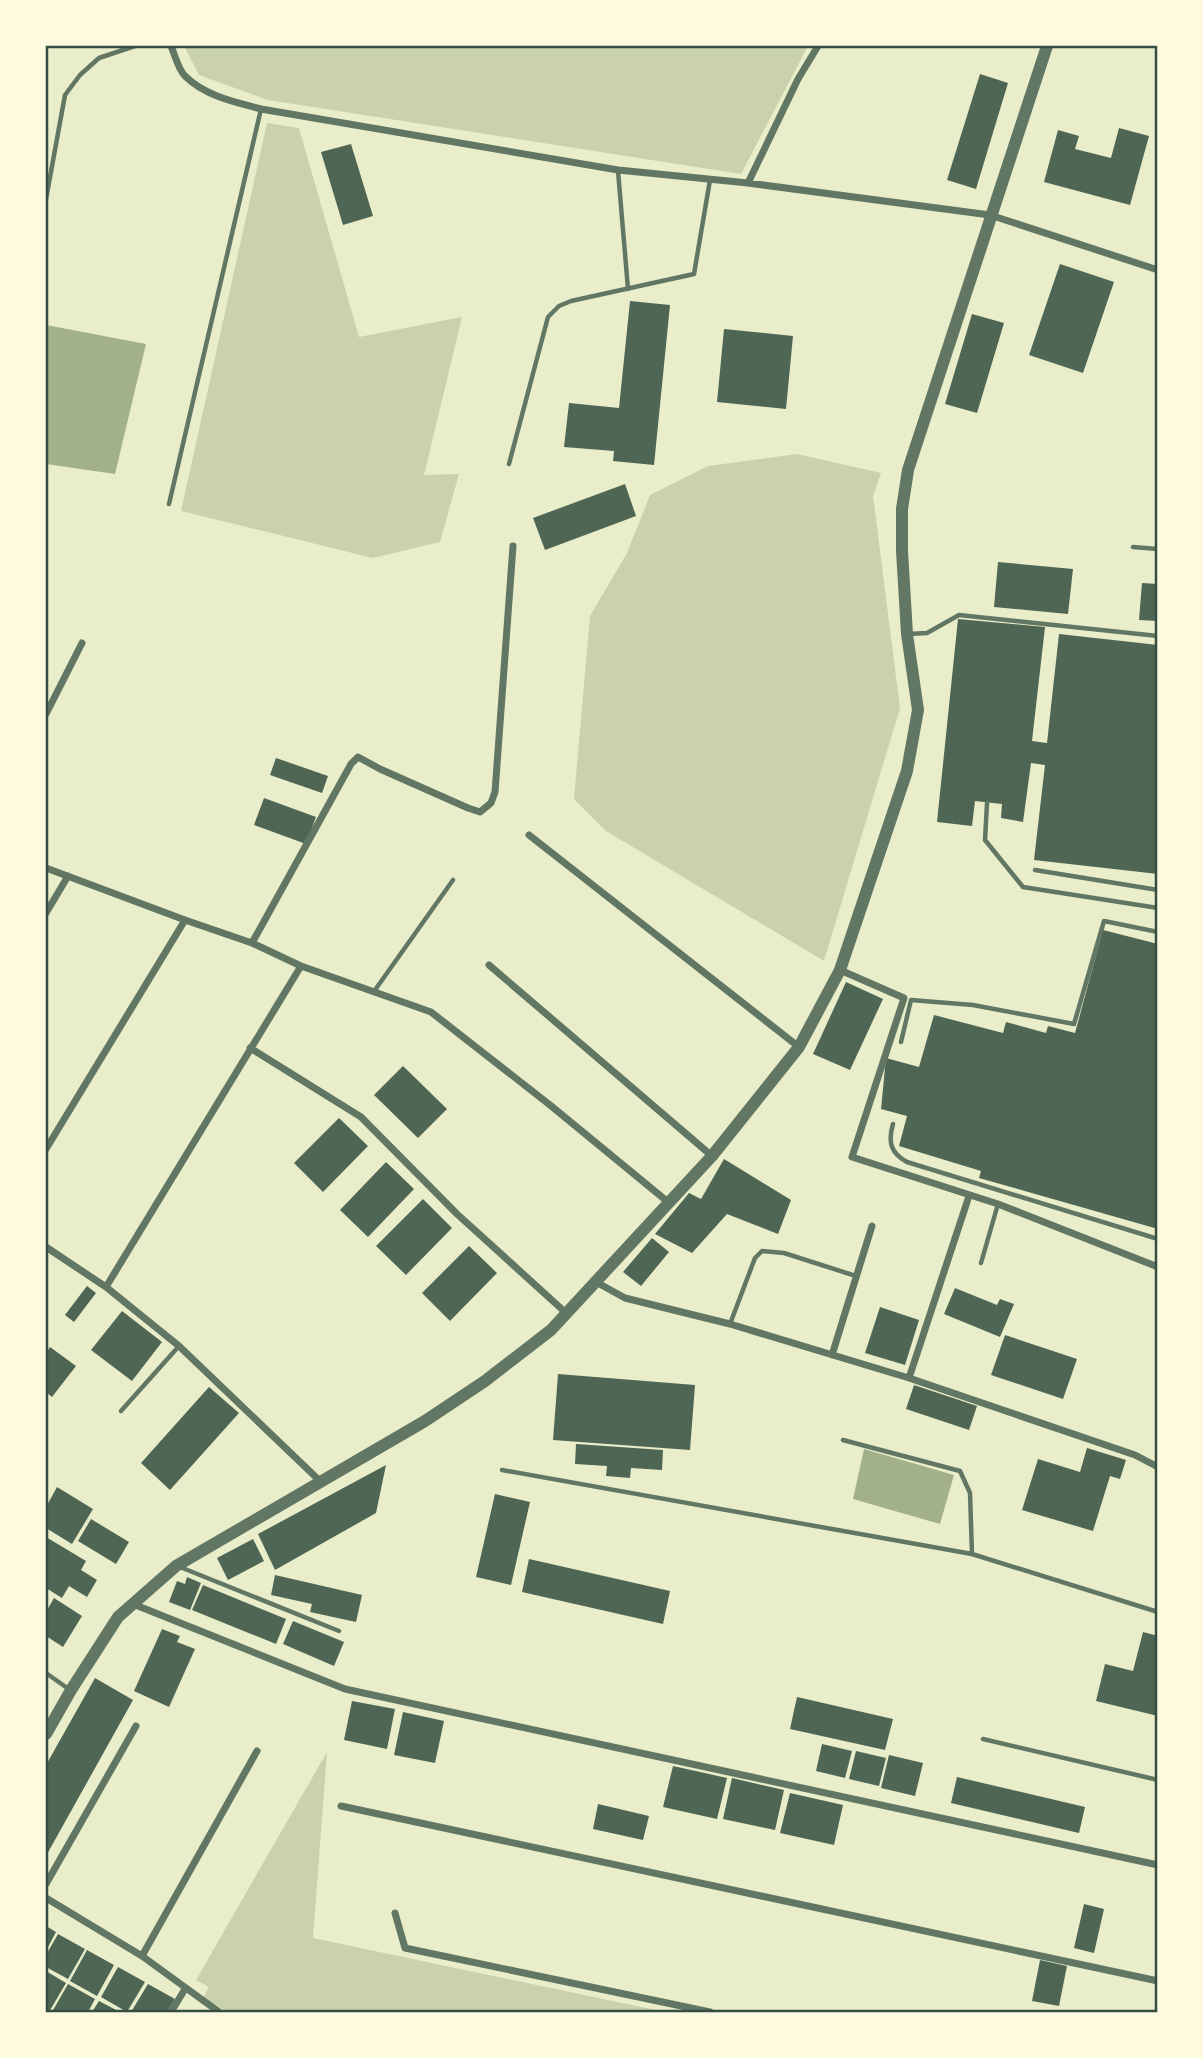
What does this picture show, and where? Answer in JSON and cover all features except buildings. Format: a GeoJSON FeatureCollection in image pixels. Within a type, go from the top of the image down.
{"type":"FeatureCollection","features":[{"type":"Feature","properties":{"kind":"street"},"geometry":{"type":"LineString","coordinates":[[171,46],[183,74],[200,88],[261,109],[618,170],[748,183],[990,215],[1157,270]]}},
{"type":"Feature","properties":{"kind":"street"},"geometry":{"type":"LineString","coordinates":[[748,183],[798,79],[818,46]]}},
{"type":"Feature","properties":{"kind":"street"},"geometry":{"type":"LineString","coordinates":[[46,1734],[118,1617],[176,1566],[425,1421],[485,1381],[551,1330],[712,1156],[799,1047],[840,970],[907,771],[918,709],[907,634],[902,541],[902,509],[908,470],[1047,46]]}},
{"type":"Feature","properties":{"kind":"street"},"geometry":{"type":"LineString","coordinates":[[252,943],[351,764],[358,757],[468,808],[480,812],[491,803],[495,792],[513,546]]}},
{"type":"Feature","properties":{"kind":"street"},"geometry":{"type":"LineString","coordinates":[[46,714],[82,643]]}},
{"type":"Feature","properties":{"kind":"street"},"geometry":{"type":"LineString","coordinates":[[529,835],[799,1047]]}},
{"type":"Feature","properties":{"kind":"street"},"geometry":{"type":"LineString","coordinates":[[46,868],[252,943],[301,965],[375,990],[431,1013],[550,1105],[668,1202]]}},
{"type":"Feature","properties":{"kind":"street"},"geometry":{"type":"LineString","coordinates":[[46,914],[68,876]]}},
{"type":"Feature","properties":{"kind":"street"},"geometry":{"type":"LineString","coordinates":[[46,1149],[185,920]]}},
{"type":"Feature","properties":{"kind":"street"},"geometry":{"type":"LineString","coordinates":[[106,1287],[301,965]]}},
{"type":"Feature","properties":{"kind":"street"},"geometry":{"type":"LineString","coordinates":[[489,965],[712,1156]]}},
{"type":"Feature","properties":{"kind":"street"},"geometry":{"type":"LineString","coordinates":[[840,970],[904,998],[852,1157],[998,1205],[1157,1267]]}},
{"type":"Feature","properties":{"kind":"street"},"geometry":{"type":"LineString","coordinates":[[250,1048],[362,1117],[457,1214],[565,1312]]}},
{"type":"Feature","properties":{"kind":"street"},"geometry":{"type":"LineString","coordinates":[[909,1378],[969,1196]]}},
{"type":"Feature","properties":{"kind":"street"},"geometry":{"type":"LineString","coordinates":[[832,1355],[872,1226]]}},
{"type":"Feature","properties":{"kind":"street"},"geometry":{"type":"LineString","coordinates":[[46,1247],[106,1287],[179,1346],[321,1482]]}},
{"type":"Feature","properties":{"kind":"street"},"geometry":{"type":"LineString","coordinates":[[596,1282],[625,1298],[730,1324],[909,1378],[1135,1455],[1157,1467]]}},
{"type":"Feature","properties":{"kind":"street"},"geometry":{"type":"LineString","coordinates":[[133,1603],[345,1689],[1157,1866]]}},
{"type":"Feature","properties":{"kind":"street"},"geometry":{"type":"LineString","coordinates":[[46,1884],[136,1726]]}},
{"type":"Feature","properties":{"kind":"street"},"geometry":{"type":"LineString","coordinates":[[142,1956],[257,1751]]}},
{"type":"Feature","properties":{"kind":"street"},"geometry":{"type":"LineString","coordinates":[[341,1806],[1157,1981]]}},
{"type":"Feature","properties":{"kind":"street"},"geometry":{"type":"LineString","coordinates":[[46,1898],[142,1956],[219,2012]]}},
{"type":"Feature","properties":{"kind":"street"},"geometry":{"type":"LineString","coordinates":[[396,1913],[405,1948],[710,2012]]}},
{"type":"Feature","properties":{"kind":"street"},"geometry":{"type":"LineString","coordinates":[[171,2012],[185,1989]]}},
{"type":"Feature","properties":{"kind":"lane"},"geometry":{"type":"LineString","coordinates":[[46,198],[65,95],[80,75],[99,58],[135,46]]}},
{"type":"Feature","properties":{"kind":"lane"},"geometry":{"type":"LineString","coordinates":[[169,504],[261,109]]}},
{"type":"Feature","properties":{"kind":"lane"},"geometry":{"type":"LineString","coordinates":[[618,170],[628,289]]}},
{"type":"Feature","properties":{"kind":"lane"},"geometry":{"type":"LineString","coordinates":[[509,464],[548,317],[559,306],[570,301],[694,274],[710,180]]}},
{"type":"Feature","properties":{"kind":"lane"},"geometry":{"type":"LineString","coordinates":[[1133,547],[1157,549]]}},
{"type":"Feature","properties":{"kind":"lane"},"geometry":{"type":"LineString","coordinates":[[907,634],[927,633],[959,615],[1157,636]]}},
{"type":"Feature","properties":{"kind":"lane"},"geometry":{"type":"LineString","coordinates":[[988,803],[985,840],[1023,887],[1157,908]]}},
{"type":"Feature","properties":{"kind":"lane"},"geometry":{"type":"LineString","coordinates":[[1035,870],[1157,890]]}},
{"type":"Feature","properties":{"kind":"lane"},"geometry":{"type":"LineString","coordinates":[[375,990],[453,880]]}},
{"type":"Feature","properties":{"kind":"lane"},"geometry":{"type":"LineString","coordinates":[[901,1042],[911,1000],[973,1005],[1074,1024],[1104,921],[1157,932]]}},
{"type":"Feature","properties":{"kind":"lane"},"geometry":{"type":"LineString","coordinates":[[893,1124],[890,1145],[894,1153],[906,1163],[1157,1239]]}},
{"type":"Feature","properties":{"kind":"lane"},"geometry":{"type":"LineString","coordinates":[[981,1263],[998,1205]]}},
{"type":"Feature","properties":{"kind":"lane"},"geometry":{"type":"LineString","coordinates":[[730,1324],[755,1258],[762,1251],[784,1253],[857,1276]]}},
{"type":"Feature","properties":{"kind":"lane"},"geometry":{"type":"LineString","coordinates":[[121,1411],[179,1346]]}},
{"type":"Feature","properties":{"kind":"lane"},"geometry":{"type":"LineString","coordinates":[[843,1440],[960,1471],[970,1493],[972,1554]]}},
{"type":"Feature","properties":{"kind":"lane"},"geometry":{"type":"LineString","coordinates":[[502,1470],[972,1554],[1157,1612]]}},
{"type":"Feature","properties":{"kind":"lane"},"geometry":{"type":"LineString","coordinates":[[176,1566],[339,1631]]}},
{"type":"Feature","properties":{"kind":"lane"},"geometry":{"type":"LineString","coordinates":[[46,1673],[71,1690]]}},
{"type":"Feature","properties":{"kind":"lane"},"geometry":{"type":"LineString","coordinates":[[983,1739],[1157,1780]]}},
{"type":"Feature","properties":{"kind":"shaded area"},"geometry":{"type":"Polygon","coordinates":[[[184,46],[808,46],[741,174],[268,100],[199,75],[184,46]]]}},
{"type":"Feature","properties":{"kind":"shaded area"},"geometry":{"type":"Polygon","coordinates":[[[267,123],[299,128],[359,337],[462,317],[424,475],[459,474],[440,542],[373,558],[181,511],[267,123]]]}},
{"type":"Feature","properties":{"kind":"shaded area"},"geometry":{"type":"Polygon","coordinates":[[[46,325],[146,344],[115,474],[46,464],[46,325]]]}},
{"type":"Feature","properties":{"kind":"shaded area"},"geometry":{"type":"Polygon","coordinates":[[[797,454],[881,473],[873,496],[900,708],[824,961],[606,831],[574,799],[590,616],[627,553],[650,495],[708,466],[797,454]]]}},
{"type":"Feature","properties":{"kind":"shaded area"},"geometry":{"type":"Polygon","coordinates":[[[864,1449],[954,1475],[940,1524],[853,1499],[864,1449]]]}},
{"type":"Feature","properties":{"kind":"shaded area"},"geometry":{"type":"Polygon","coordinates":[[[327,1752],[313,1938],[665,2012],[229,2012],[202,2000],[209,1987],[196,1980],[327,1752]]]}}]}
